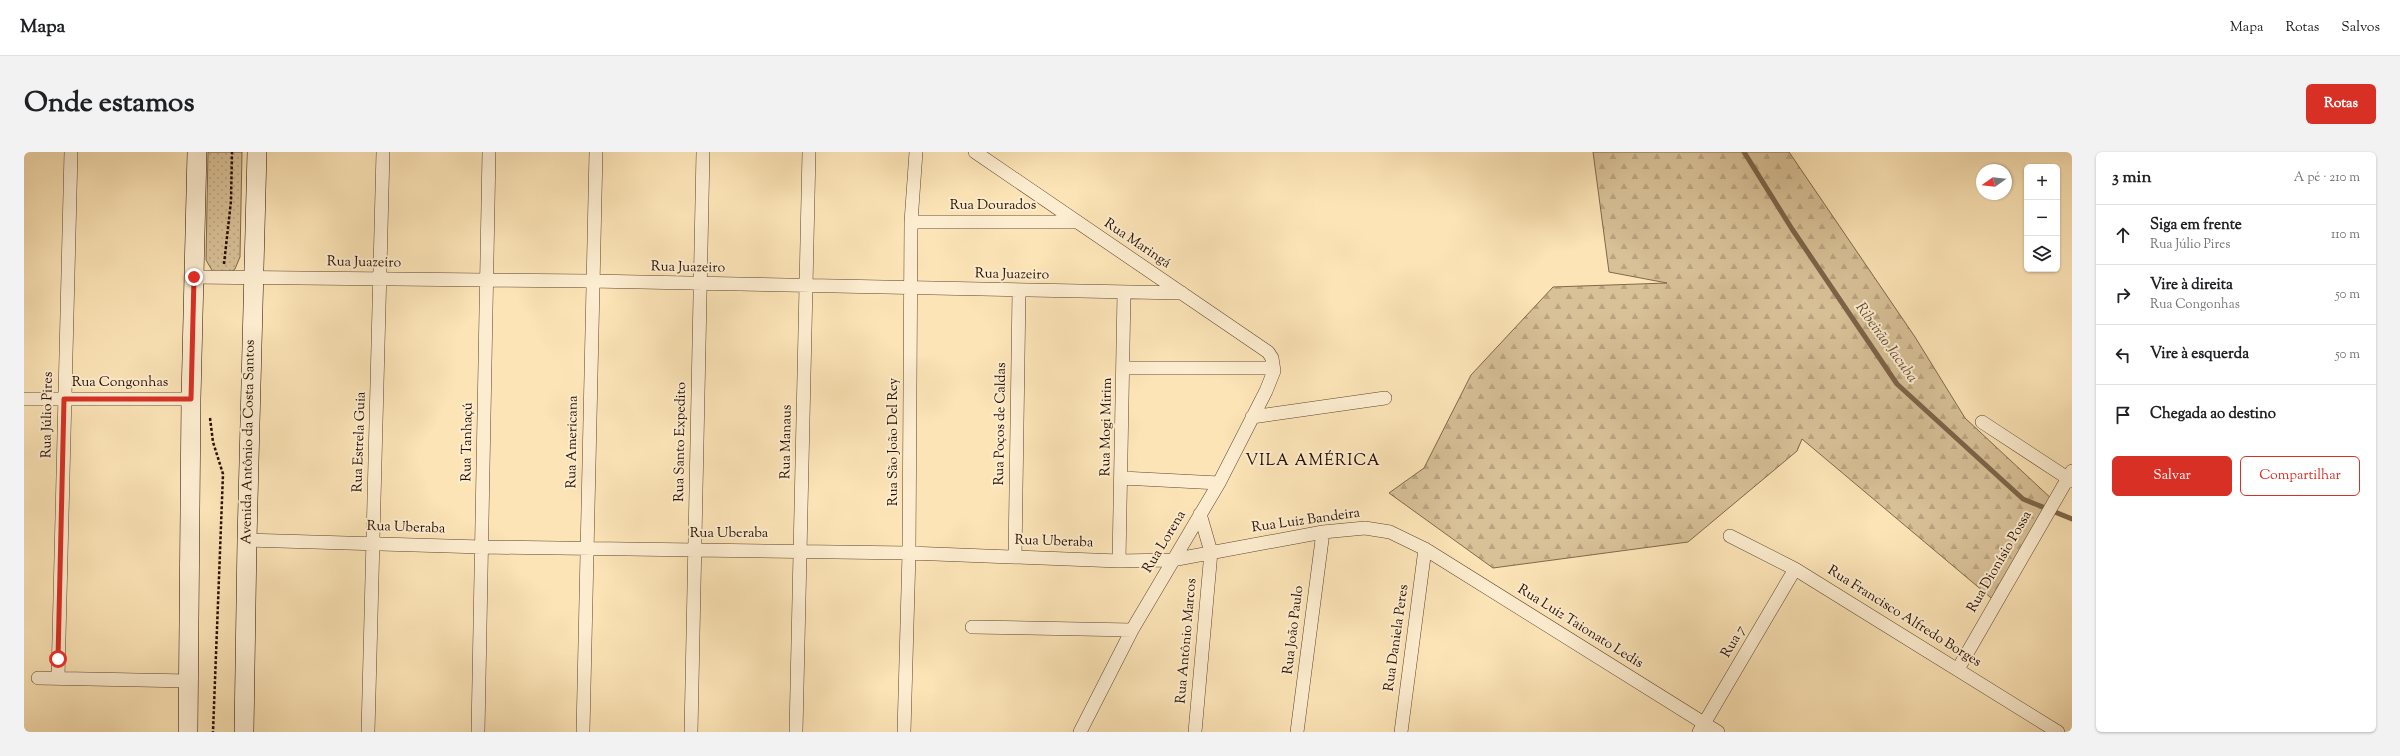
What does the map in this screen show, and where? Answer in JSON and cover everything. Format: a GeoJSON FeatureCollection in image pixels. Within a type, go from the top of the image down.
{"type":"FeatureCollection","features":[{"type":"Feature","properties":{"kind":"street","name":"Rua Júlio Pires"},"geometry":{"type":"LineString","coordinates":[[58,678],[71,152]]}},
{"type":"Feature","properties":{"kind":"street"},"geometry":{"type":"LineString","coordinates":[[188,732],[191,399],[197,152]]}},
{"type":"Feature","properties":{"kind":"street","name":"Avenida Antônio da Costa Santos"},"geometry":{"type":"LineString","coordinates":[[244,732],[246,540],[251,421],[252,278],[257,152]]}},
{"type":"Feature","properties":{"kind":"street","name":"Rua Estrela Guia"},"geometry":{"type":"LineString","coordinates":[[368,732],[383,152]]}},
{"type":"Feature","properties":{"kind":"street","name":"Rua Tanhaçú"},"geometry":{"type":"LineString","coordinates":[[478,732],[489,152]]}},
{"type":"Feature","properties":{"kind":"street","name":"Rua Americana"},"geometry":{"type":"LineString","coordinates":[[582,732],[588,549],[591,282],[596,152]]}},
{"type":"Feature","properties":{"kind":"street","name":"Rua Santo Expedito"},"geometry":{"type":"LineString","coordinates":[[691,732],[703,152]]}},
{"type":"Feature","properties":{"kind":"street","name":"Rua Manaus"},"geometry":{"type":"LineString","coordinates":[[796,732],[809,152]]}},
{"type":"Feature","properties":{"kind":"street","name":"Rua São João Del Rey"},"geometry":{"type":"LineString","coordinates":[[904,732],[909,553],[911,222],[916,152]]}},
{"type":"Feature","properties":{"kind":"street","name":"Rua Maringá"},"geometry":{"type":"LineString","coordinates":[[975,152],[1074,222],[1268,352],[1273,368]]}},
{"type":"Feature","properties":{"kind":"street","name":"Rua Dourados"},"geometry":{"type":"LineString","coordinates":[[911,222],[1074,222]]}},
{"type":"Feature","properties":{"kind":"street","name":"Rua Juazeiro"},"geometry":{"type":"LineString","coordinates":[[194,277],[486,280],[806,286],[910,290],[1182,294]]}},
{"type":"Feature","properties":{"kind":"street","name":"Rua Poços de Caldas"},"geometry":{"type":"LineString","coordinates":[[1015,557],[1019,292]]}},
{"type":"Feature","properties":{"kind":"street","name":"Rua Mogi Mirim"},"geometry":{"type":"LineString","coordinates":[[1119,561],[1122,478],[1124,293]]}},
{"type":"Feature","properties":{"kind":"street"},"geometry":{"type":"LineString","coordinates":[[1124,368],[1273,368]]}},
{"type":"Feature","properties":{"kind":"street","name":"Rua Lorena"},"geometry":{"type":"LineString","coordinates":[[1080,732],[1132,630],[1219,482],[1272,379],[1273,368]]}},
{"type":"Feature","properties":{"kind":"street"},"geometry":{"type":"LineString","coordinates":[[1252,417],[1385,398]]}},
{"type":"Feature","properties":{"kind":"street","name":"Rua Congonhas"},"geometry":{"type":"LineString","coordinates":[[24,399],[191,399]]}},
{"type":"Feature","properties":{"kind":"street"},"geometry":{"type":"LineString","coordinates":[[1982,422],[2071,477]]}},
{"type":"Feature","properties":{"kind":"street","name":"Rua Dionísio Possa"},"geometry":{"type":"LineString","coordinates":[[1958,669],[2054,501],[2071,477]]}},
{"type":"Feature","properties":{"kind":"street"},"geometry":{"type":"LineString","coordinates":[[1122,478],[1219,482]]}},
{"type":"Feature","properties":{"kind":"street"},"geometry":{"type":"LineString","coordinates":[[1200,514],[1211,552]]}},
{"type":"Feature","properties":{"kind":"street","name":"Rua Luiz Bandeira"},"geometry":{"type":"LineString","coordinates":[[1211,552],[1322,532],[1360,528],[1390,532],[1425,549]]}},
{"type":"Feature","properties":{"kind":"street","name":"Rua João Paulo"},"geometry":{"type":"LineString","coordinates":[[1297,732],[1322,532]]}},
{"type":"Feature","properties":{"kind":"street","name":"Rua Francisco Alfredo Borges"},"geometry":{"type":"LineString","coordinates":[[1730,536],[1795,569],[2058,732]]}},
{"type":"Feature","properties":{"kind":"street","name":"Rua Uberaba"},"geometry":{"type":"LineString","coordinates":[[246,540],[482,547],[909,553],[1119,561],[1172,560],[1211,552]]}},
{"type":"Feature","properties":{"kind":"street","name":"Rua Luiz Taionato Ledis"},"geometry":{"type":"LineString","coordinates":[[1425,549],[1702,728],[1718,732]]}},
{"type":"Feature","properties":{"kind":"street","name":"Rua Daniela Peres"},"geometry":{"type":"LineString","coordinates":[[1401,732],[1425,549]]}},
{"type":"Feature","properties":{"kind":"street","name":"Rua Antônio Marcos"},"geometry":{"type":"LineString","coordinates":[[1195,732],[1211,552]]}},
{"type":"Feature","properties":{"kind":"street","name":"Rua 7"},"geometry":{"type":"LineString","coordinates":[[1702,728],[1795,569]]}},
{"type":"Feature","properties":{"kind":"street"},"geometry":{"type":"LineString","coordinates":[[972,626],[1132,630]]}},
{"type":"Feature","properties":{"kind":"street"},"geometry":{"type":"LineString","coordinates":[[38,678],[189,681]]}},
{"type":"Feature","properties":{"kind":"path"},"geometry":{"type":"LineString","coordinates":[[223,265],[231,201],[232,152]]}},
{"type":"Feature","properties":{"kind":"path"},"geometry":{"type":"LineString","coordinates":[[209,412],[213,442],[223,474],[213,732]]}},
{"type":"Feature","properties":{"kind":"green space"},"geometry":{"type":"Polygon","coordinates":[[[208,152],[242,152],[240,257],[235,269],[228,274],[213,272],[206,260],[208,152]]]}},
{"type":"Feature","properties":{"kind":"green space"},"geometry":{"type":"Polygon","coordinates":[[[1593,152],[1789,152],[1915,337],[1965,418],[2054,501],[1996,602],[1802,439],[1797,451],[1688,542],[1493,568],[1389,493],[1424,468],[1471,375],[1553,287],[1667,283],[1609,272],[1593,152]]]}},
{"type":"Feature","properties":{"kind":"waterway","name":"Ribeirão Jacuba"},"geometry":{"type":"LineString","coordinates":[[1744,152],[1792,229],[1897,384],[2023,499],[2072,519]]}},
{"type":"Feature","properties":{"kind":"district","name":"VILA AMÉRICA"},"geometry":{"type":"Point","coordinates":[1313,461]}},
{"type":"Feature","properties":{"kind":"route"},"geometry":{"type":"LineString","coordinates":[[58,659],[64,399],[191,399],[194,277]]}}]}
